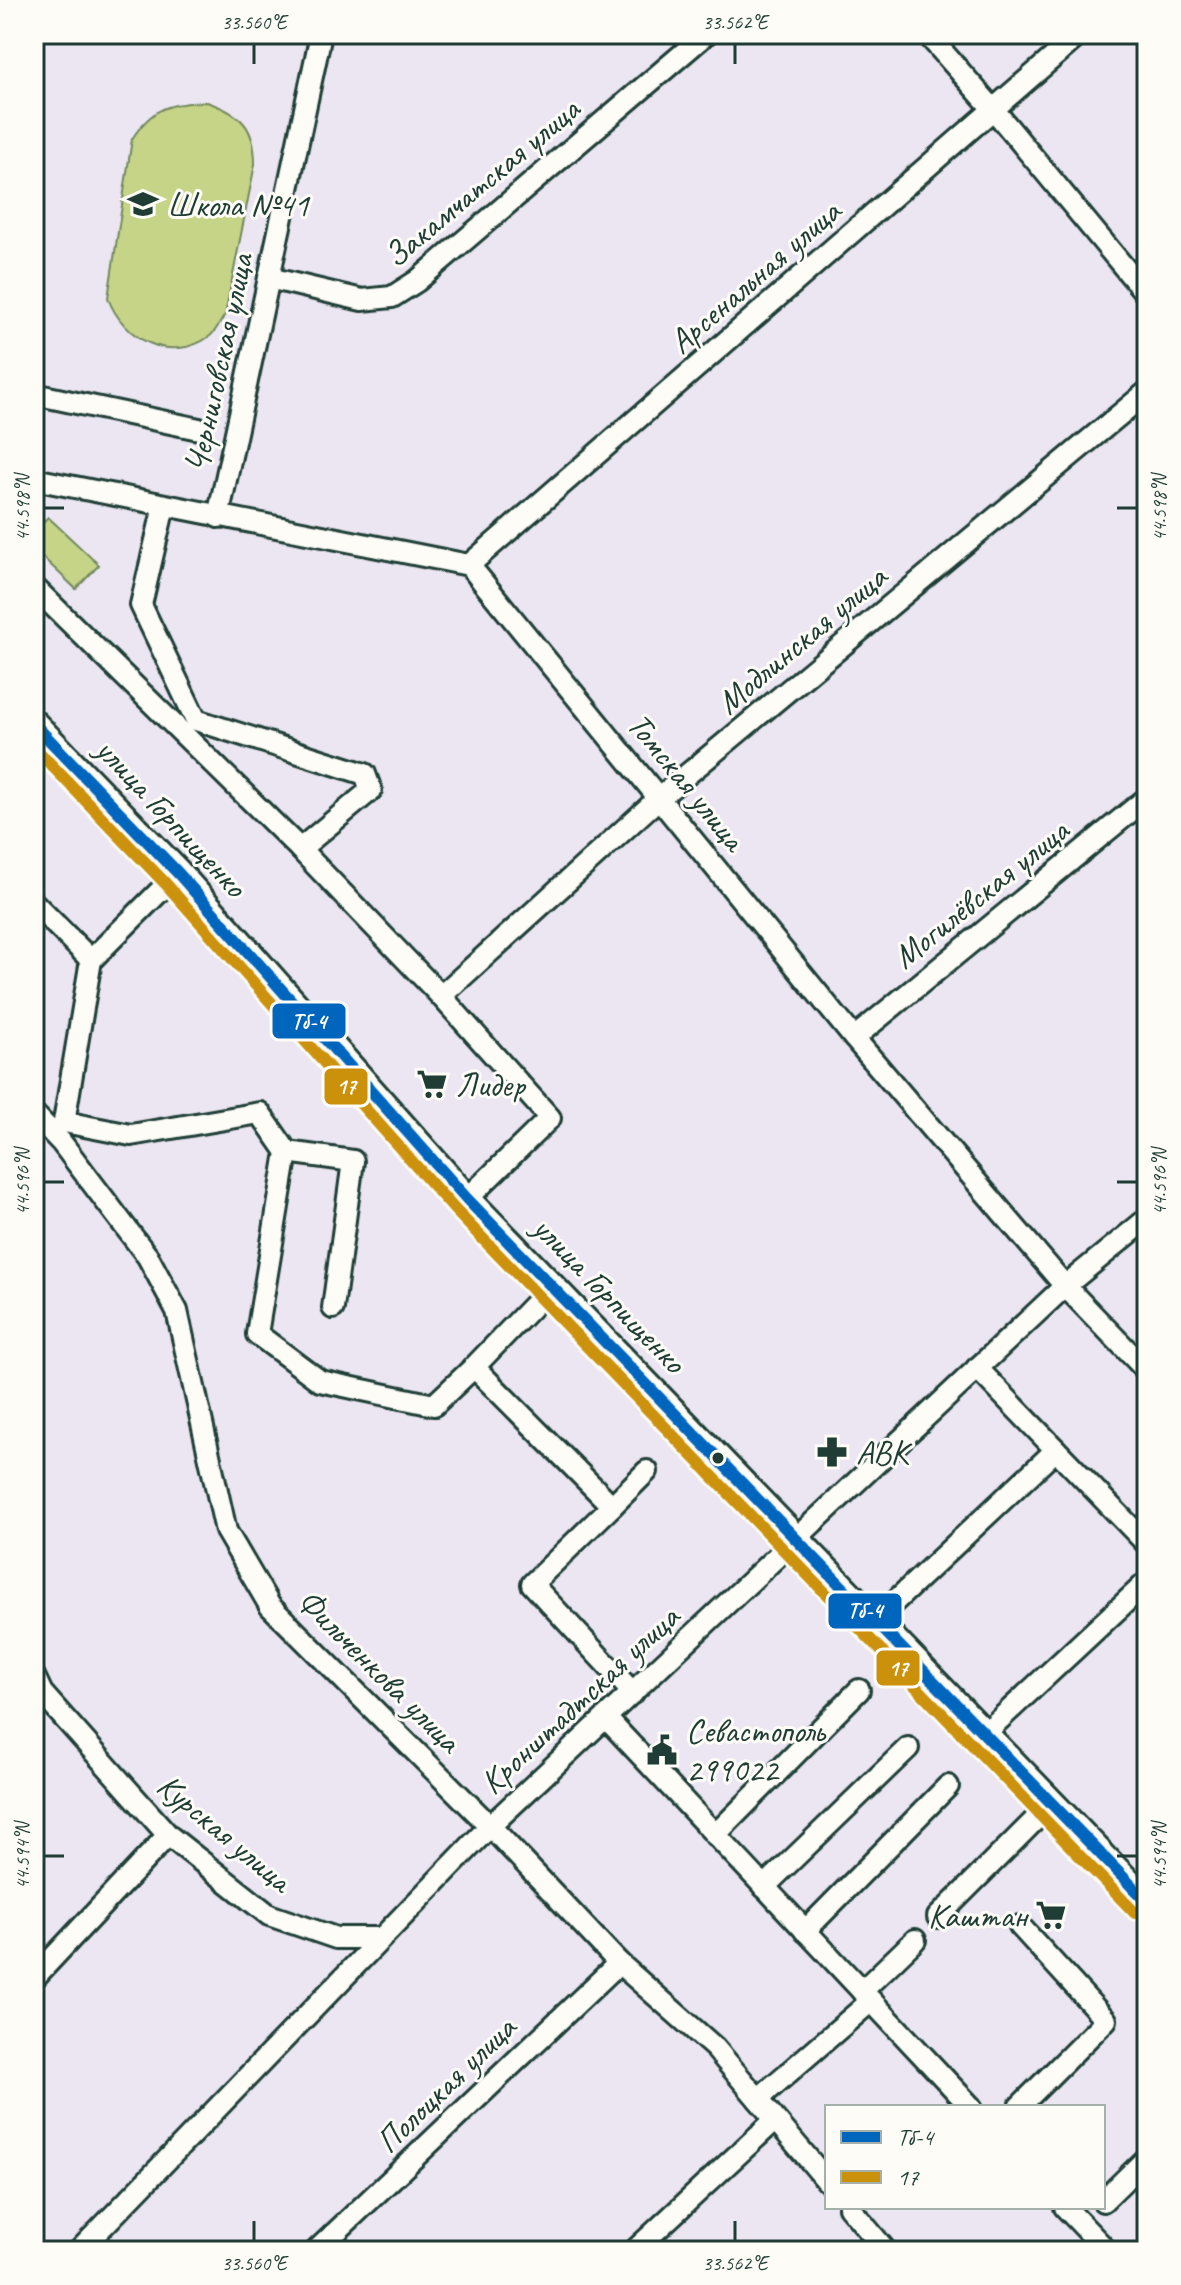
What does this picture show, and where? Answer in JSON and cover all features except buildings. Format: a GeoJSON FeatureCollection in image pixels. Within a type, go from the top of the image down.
{"type":"FeatureCollection","features":[{"type":"Feature","properties":{"kind":"main road","name":"улица Горпищенко"},"geometry":{"type":"LineString","coordinates":[[34,724],[178,873],[467,1199],[1147,1902]]}},
{"type":"Feature","properties":{"kind":"street","name":"Черниговская улица"},"geometry":{"type":"LineString","coordinates":[[218,517],[321,34]]}},
{"type":"Feature","properties":{"kind":"street","name":"Закамчатская улица"},"geometry":{"type":"LineString","coordinates":[[269,278],[362,300],[392,297],[417,281],[706,34]]}},
{"type":"Feature","properties":{"kind":"street"},"geometry":{"type":"LineString","coordinates":[[927,34],[1147,295]]}},
{"type":"Feature","properties":{"kind":"street","name":"Арсенальная улица"},"geometry":{"type":"LineString","coordinates":[[469,565],[1080,34]]}},
{"type":"Feature","properties":{"kind":"street","name":"Модлинская улица"},"geometry":{"type":"LineString","coordinates":[[441,996],[659,798],[1147,392]]}},
{"type":"Feature","properties":{"kind":"street"},"geometry":{"type":"LineString","coordinates":[[34,394],[199,429]]}},
{"type":"Feature","properties":{"kind":"street"},"geometry":{"type":"LineString","coordinates":[[34,479],[469,565]]}},
{"type":"Feature","properties":{"kind":"street"},"geometry":{"type":"LineString","coordinates":[[164,506],[141,605],[189,726]]}},
{"type":"Feature","properties":{"kind":"street","name":"Томская улица"},"geometry":{"type":"LineString","coordinates":[[469,565],[854,1038],[1065,1286],[1147,1371]]}},
{"type":"Feature","properties":{"kind":"street"},"geometry":{"type":"LineString","coordinates":[[34,587],[189,726],[300,849],[441,996],[550,1118],[467,1199]]}},
{"type":"Feature","properties":{"kind":"street"},"geometry":{"type":"LineString","coordinates":[[189,726],[365,774],[371,790],[300,849]]}},
{"type":"Feature","properties":{"kind":"street","name":"Могилёвская улица"},"geometry":{"type":"LineString","coordinates":[[854,1038],[1147,798]]}},
{"type":"Feature","properties":{"kind":"street"},"geometry":{"type":"LineString","coordinates":[[178,873],[91,960],[64,1122],[131,1135],[260,1113],[287,1152],[257,1334],[320,1381],[434,1405],[552,1286]]}},
{"type":"Feature","properties":{"kind":"street"},"geometry":{"type":"LineString","coordinates":[[34,903],[91,960]]}},
{"type":"Feature","properties":{"kind":"street","name":"Фильченкова улица"},"geometry":{"type":"LineString","coordinates":[[34,1114],[61,1142],[148,1257],[177,1311],[226,1531],[270,1606],[490,1826],[619,1963],[715,2048],[825,2179]]}},
{"type":"Feature","properties":{"kind":"street"},"geometry":{"type":"LineString","coordinates":[[287,1152],[353,1161],[333,1308]]}},
{"type":"Feature","properties":{"kind":"street","name":"Кронштадтская улица"},"geometry":{"type":"LineString","coordinates":[[79,2251],[490,1826],[1065,1286],[1147,1219]]}},
{"type":"Feature","properties":{"kind":"street"},"geometry":{"type":"LineString","coordinates":[[474,1367],[612,1506]]}},
{"type":"Feature","properties":{"kind":"street"},"geometry":{"type":"LineString","coordinates":[[977,1368],[1147,1544]]}},
{"type":"Feature","properties":{"kind":"street"},"geometry":{"type":"LineString","coordinates":[[875,1620],[1056,1450]]}},
{"type":"Feature","properties":{"kind":"street"},"geometry":{"type":"LineString","coordinates":[[633,1693],[532,1584],[647,1471]]}},
{"type":"Feature","properties":{"kind":"street"},"geometry":{"type":"LineString","coordinates":[[985,1733],[1147,1582]]}},
{"type":"Feature","properties":{"kind":"street","name":"Курская улица"},"geometry":{"type":"LineString","coordinates":[[34,1676],[42,1693],[168,1835],[269,1915],[336,1938],[380,1938]]}},
{"type":"Feature","properties":{"kind":"street"},"geometry":{"type":"LineString","coordinates":[[715,1835],[859,1690]]}},
{"type":"Feature","properties":{"kind":"street"},"geometry":{"type":"LineString","coordinates":[[606,1718],[969,2105]]}},
{"type":"Feature","properties":{"kind":"street"},"geometry":{"type":"LineString","coordinates":[[764,1887],[908,1748]]}},
{"type":"Feature","properties":{"kind":"street"},"geometry":{"type":"LineString","coordinates":[[805,1931],[948,1786]]}},
{"type":"Feature","properties":{"kind":"street"},"geometry":{"type":"LineString","coordinates":[[938,1917],[1052,1803]]}},
{"type":"Feature","properties":{"kind":"street"},"geometry":{"type":"LineString","coordinates":[[34,1978],[168,1835]]}},
{"type":"Feature","properties":{"kind":"street"},"geometry":{"type":"LineString","coordinates":[[1020,1926],[1106,2020],[1021,2105]]}},
{"type":"Feature","properties":{"kind":"street"},"geometry":{"type":"LineString","coordinates":[[758,2099],[867,1996],[915,1940]]}},
{"type":"Feature","properties":{"kind":"street","name":"Полоцкая улица"},"geometry":{"type":"LineString","coordinates":[[316,2251],[619,1963]]}},
{"type":"Feature","properties":{"kind":"street"},"geometry":{"type":"LineString","coordinates":[[634,2251],[775,2120]]}},
{"type":"Feature","properties":{"kind":"street"},"geometry":{"type":"LineString","coordinates":[[1105,2199],[1147,2158]]}},
{"type":"Feature","properties":{"kind":"street"},"geometry":{"type":"LineString","coordinates":[[851,2209],[886,2251]]}},
{"type":"Feature","properties":{"kind":"street"},"geometry":{"type":"LineString","coordinates":[[1067,2209],[1107,2251]]}},
{"type":"Feature","properties":{"kind":"street"},"geometry":{"type":"LineString","coordinates":[[1080,2223],[1095,2209]]}},
{"type":"Feature","properties":{"kind":"green space"},"geometry":{"type":"Polygon","coordinates":[[[207,102],[229,111],[244,123],[252,140],[255,164],[225,315],[210,336],[195,344],[164,348],[136,336],[115,313],[108,298],[132,139],[147,120],[163,109],[207,102]]]}},
{"type":"Feature","properties":{"kind":"green space"},"geometry":{"type":"Polygon","coordinates":[[[48,517],[99,565],[76,589],[34,549],[34,531],[48,517]]]}},
{"type":"Feature","properties":{"kind":"transit line","name":"Тб-4"},"geometry":{"type":"LineString","coordinates":[[34,724],[178,873],[467,1199],[1147,1902]]}},
{"type":"Feature","properties":{"kind":"transit line","name":"17"},"geometry":{"type":"LineString","coordinates":[[34,747],[166,884],[455,1210],[1135,1913]]}},
{"type":"Feature","properties":{"kind":"place","name":"Школа №41"},"geometry":{"type":"Point","coordinates":[143,204]}},
{"type":"Feature","properties":{"kind":"place","name":"Лидер"},"geometry":{"type":"Point","coordinates":[432,1084]}},
{"type":"Feature","properties":{"kind":"place","name":"АВК"},"geometry":{"type":"Point","coordinates":[832,1452]}},
{"type":"Feature","properties":{"kind":"place","name":"Севастополь 299022"},"geometry":{"type":"Point","coordinates":[662,1750]}},
{"type":"Feature","properties":{"kind":"place","name":"Каштан"},"geometry":{"type":"Point","coordinates":[1051,1915]}}]}
